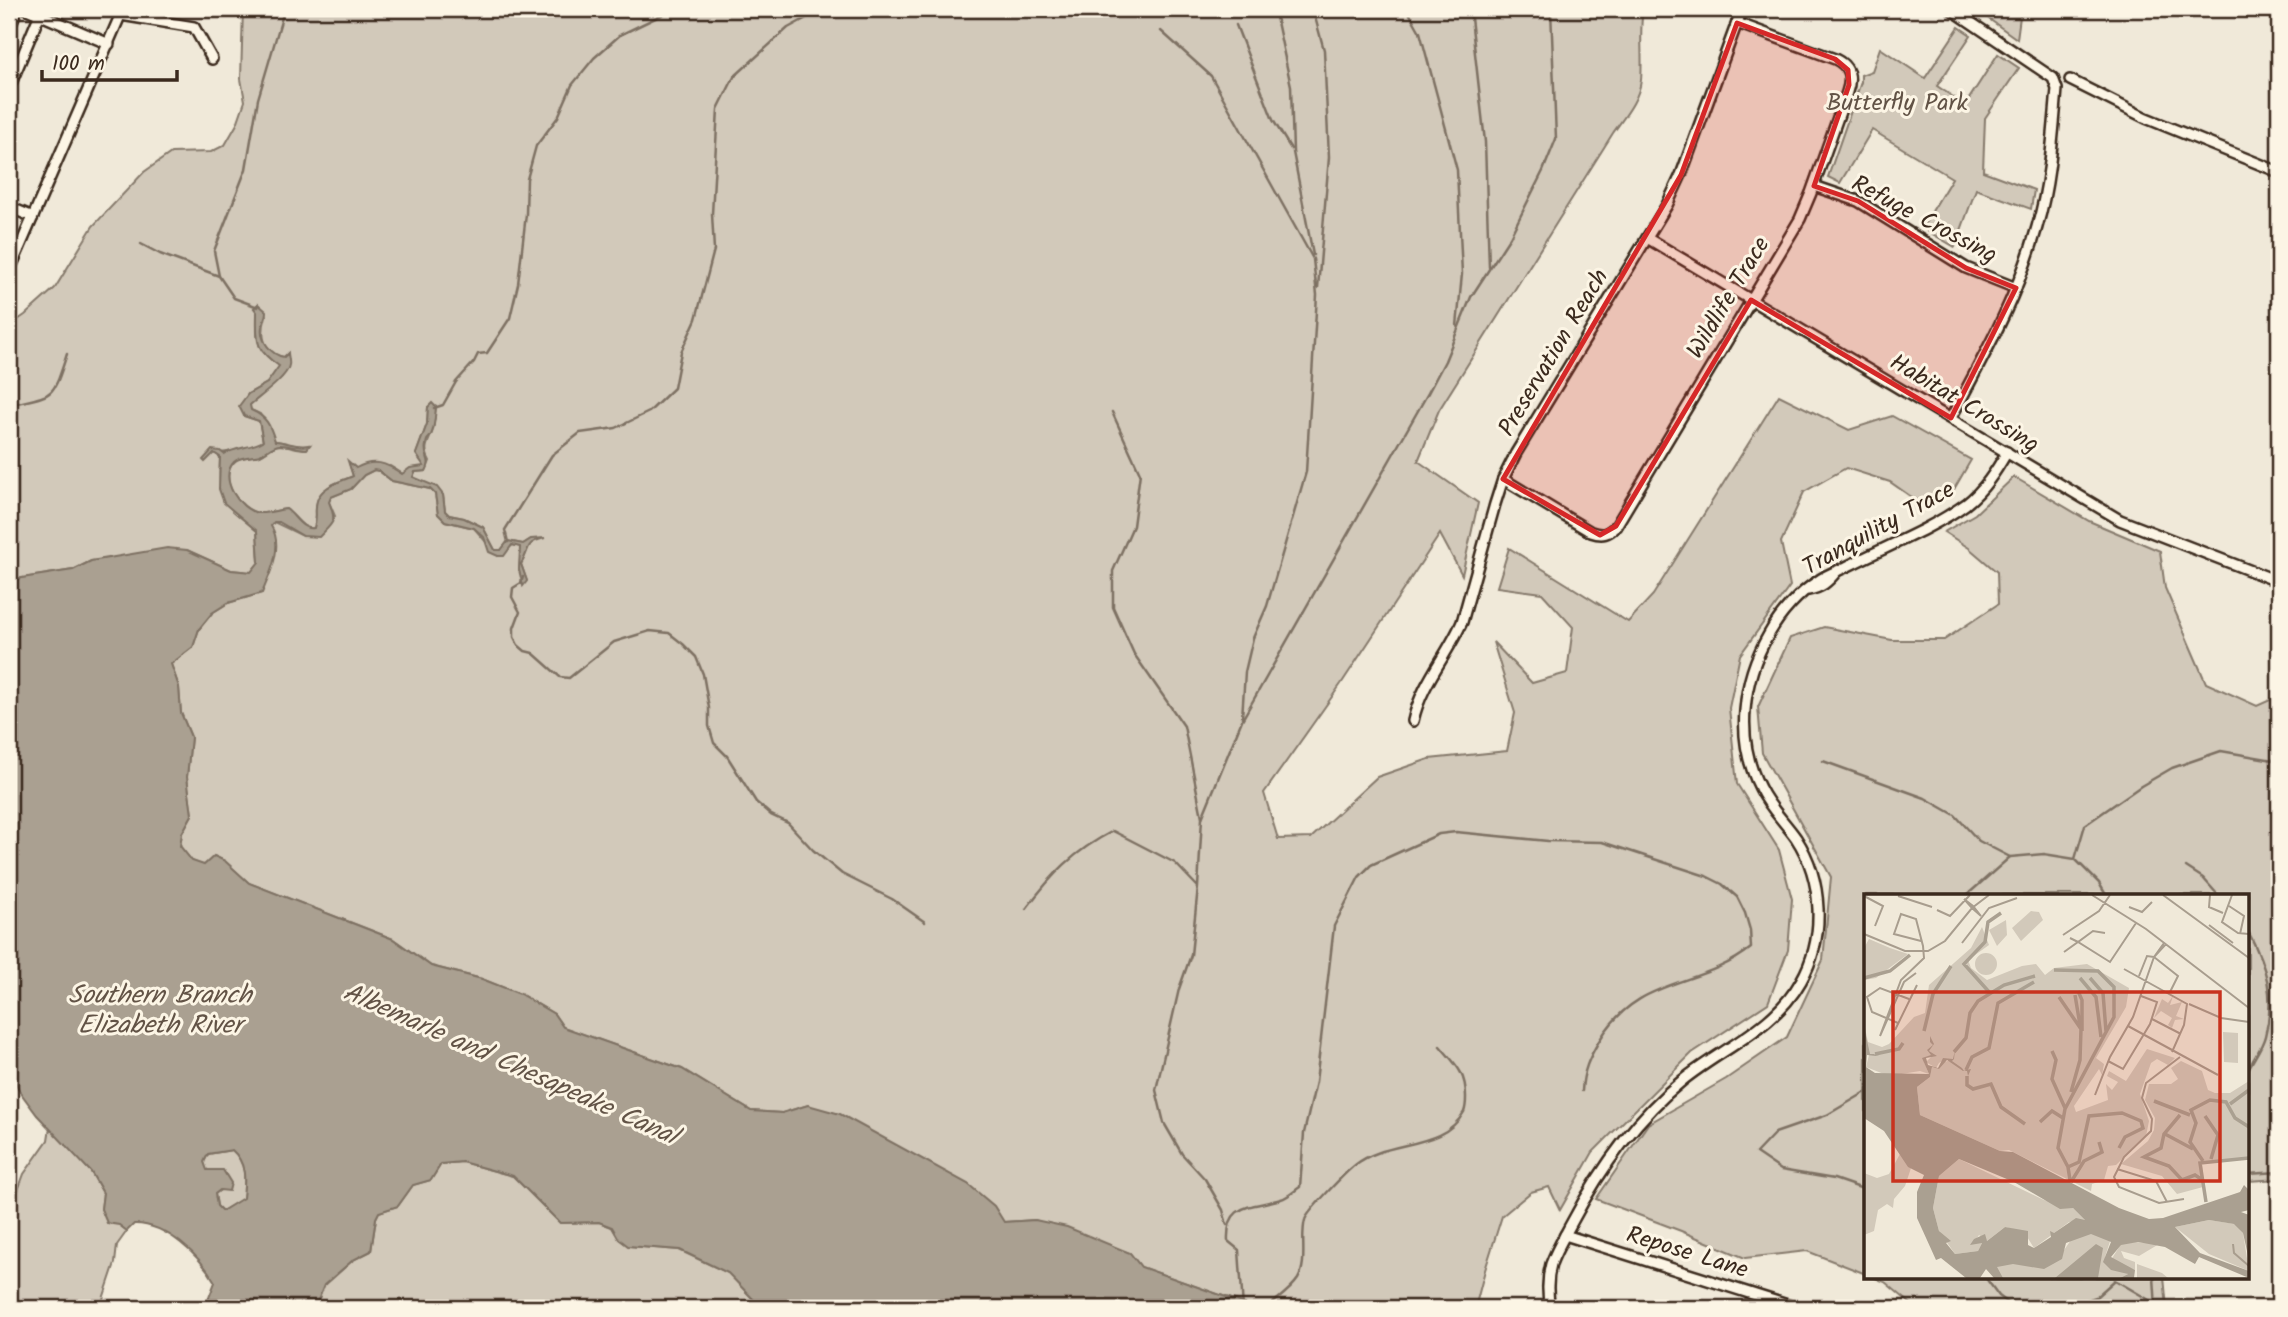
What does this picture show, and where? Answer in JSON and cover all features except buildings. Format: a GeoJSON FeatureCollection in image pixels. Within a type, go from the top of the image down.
{"type":"FeatureCollection","features":[{"type":"Feature","properties":{"kind":"street"},"geometry":{"type":"LineString","coordinates":[[9,29],[17,9]]}},
{"type":"Feature","properties":{"kind":"street"},"geometry":{"type":"LineString","coordinates":[[27,9],[41,11],[109,44]]}},
{"type":"Feature","properties":{"kind":"street","name":"Preservation Reach"},"geometry":{"type":"LineString","coordinates":[[1413,721],[1422,691],[1452,644],[1462,622],[1503,479],[1516,453],[1667,205],[1742,9]]}},
{"type":"Feature","properties":{"kind":"street"},"geometry":{"type":"LineString","coordinates":[[1951,9],[2048,74],[2057,84],[2047,182],[2037,228],[1995,337],[1951,418]]}},
{"type":"Feature","properties":{"kind":"street"},"geometry":{"type":"LineString","coordinates":[[9,88],[41,11]]}},
{"type":"Feature","properties":{"kind":"street"},"geometry":{"type":"LineString","coordinates":[[12,265],[122,12],[194,27],[212,58]]}},
{"type":"Feature","properties":{"kind":"street","name":"Wildlife Trace"},"geometry":{"type":"LineString","coordinates":[[1503,479],[1591,532],[1601,535],[1609,533],[1616,526],[1800,219],[1849,85],[1848,70],[1835,58],[1737,23]]}},
{"type":"Feature","properties":{"kind":"street"},"geometry":{"type":"LineString","coordinates":[[2070,80],[2146,118],[2279,172]]}},
{"type":"Feature","properties":{"kind":"street","name":"Refuge Crossing"},"geometry":{"type":"LineString","coordinates":[[1814,186],[1858,201],[1966,268],[2016,288]]}},
{"type":"Feature","properties":{"kind":"street"},"geometry":{"type":"LineString","coordinates":[[9,206],[33,216]]}},
{"type":"Feature","properties":{"kind":"street","name":"Habitat Crossing"},"geometry":{"type":"LineString","coordinates":[[1647,239],[2120,520],[2272,579]]}},
{"type":"Feature","properties":{"kind":"street","name":"Tranquility Trace"},"geometry":{"type":"LineString","coordinates":[[1550,1308],[1547,1292],[1549,1273],[1556,1253],[1604,1168],[1646,1115],[1682,1081],[1778,1014],[1801,982],[1808,967],[1817,930],[1815,887],[1800,845],[1770,806],[1754,776],[1747,752],[1747,694],[1764,643],[1777,621],[1807,590],[1818,588],[1828,582],[1836,572],[1934,523],[1968,502],[1993,475],[2007,452]]}},
{"type":"Feature","properties":{"kind":"street","name":"Repose Lane"},"geometry":{"type":"LineString","coordinates":[[1565,1236],[1797,1308]]}},
{"type":"Feature","properties":{"kind":"highlighted area"},"geometry":{"type":"Polygon","coordinates":[[[1737,23],[1835,59],[1848,70],[1849,85],[1814,186],[1858,201],[1966,268],[2016,288],[1951,418],[1751,300],[1616,526],[1600,535],[1503,479],[1681,175],[1737,23]]]}},
{"type":"Feature","properties":{"kind":"green space"},"geometry":{"type":"Polygon","coordinates":[[[243,9],[1643,9],[1641,80],[1634,101],[1439,410],[1418,461],[1478,503],[1462,575],[1440,534],[1341,684],[1264,793],[1278,839],[1311,838],[1377,777],[1429,759],[1507,751],[1515,713],[1493,642],[1532,683],[1567,673],[1573,627],[1542,593],[1497,587],[1509,548],[1628,622],[1653,595],[1779,395],[1849,430],[1892,416],[1971,460],[1953,491],[1923,505],[1890,482],[1846,468],[1804,492],[1781,542],[1790,586],[1740,655],[1729,708],[1737,784],[1779,850],[1792,899],[1788,950],[1768,1003],[1692,1053],[1593,1152],[1560,1210],[1549,1187],[1531,1192],[1502,1216],[1475,1308],[1251,1308],[1141,1267],[1130,1253],[1035,1220],[1003,1222],[993,1206],[808,1105],[782,1113],[751,1111],[682,1069],[563,1027],[554,1014],[520,994],[482,979],[431,966],[393,939],[249,883],[225,861],[214,856],[204,866],[192,861],[180,846],[182,833],[192,815],[187,777],[191,737],[181,713],[179,687],[171,664],[193,647],[199,629],[212,613],[228,603],[262,593],[271,526],[274,522],[303,536],[335,516],[329,502],[331,497],[351,489],[364,475],[374,470],[392,481],[430,489],[435,494],[438,514],[445,521],[474,528],[498,556],[513,545],[521,547],[519,570],[527,581],[521,564],[529,546],[539,539],[531,539],[523,544],[508,541],[501,550],[495,550],[483,527],[464,518],[449,515],[445,511],[443,495],[413,477],[415,472],[426,471],[430,461],[426,448],[433,430],[436,407],[428,407],[427,424],[416,454],[425,466],[403,474],[390,466],[355,469],[349,463],[353,476],[332,485],[319,496],[314,528],[303,525],[286,509],[259,513],[244,506],[233,493],[228,477],[236,460],[260,455],[276,446],[306,449],[308,445],[275,441],[260,414],[251,410],[249,405],[282,377],[287,354],[284,357],[276,355],[267,347],[263,335],[266,316],[258,304],[254,308],[257,312],[259,344],[265,355],[280,366],[267,383],[248,394],[244,416],[259,421],[263,442],[238,450],[214,453],[220,457],[220,485],[225,501],[257,531],[259,562],[251,572],[231,570],[187,550],[91,561],[73,570],[9,580],[9,326],[55,288],[93,226],[144,172],[171,153],[211,152],[225,145],[237,124],[245,101],[241,79],[243,9]]]}},
{"type":"Feature","properties":{"kind":"green space"},"geometry":{"type":"Polygon","coordinates":[[[1975,9],[2021,9],[2017,39],[1975,9]]]}},
{"type":"Feature","properties":{"kind":"green space","name":"Butterfly Park"},"geometry":{"type":"Polygon","coordinates":[[[1959,27],[1971,35],[1937,86],[1965,105],[1998,54],[2019,68],[1985,118],[1983,171],[2034,190],[2031,209],[1976,189],[1955,247],[1922,228],[1952,178],[1872,130],[1840,183],[1828,177],[1861,82],[1861,75],[1872,71],[1880,48],[1925,78],[1959,27]]]}},
{"type":"Feature","properties":{"kind":"green space"},"geometry":{"type":"Polygon","coordinates":[[[2014,477],[2089,521],[2160,551],[2165,588],[2206,683],[2257,706],[2279,696],[2279,1179],[2250,1181],[2250,894],[1864,894],[1864,1273],[1807,1251],[1745,1258],[1596,1199],[1648,1124],[1726,1079],[1787,1037],[1823,960],[1831,877],[1762,753],[1758,707],[1790,638],[1824,627],[1892,640],[1944,640],[1998,604],[1997,572],[1969,548],[1944,532],[1975,514],[2014,477]]]}},
{"type":"Feature","properties":{"kind":"green space"},"geometry":{"type":"Polygon","coordinates":[[[50,1127],[91,1172],[103,1193],[101,1209],[127,1231],[117,1245],[115,1263],[100,1308],[9,1308],[9,1215],[24,1174],[48,1140],[50,1127]]]}},
{"type":"Feature","properties":{"kind":"green space"},"geometry":{"type":"Polygon","coordinates":[[[232,1150],[243,1166],[243,1199],[222,1211],[217,1206],[215,1194],[220,1190],[206,1170],[204,1162],[208,1154],[232,1150]]]}},
{"type":"Feature","properties":{"kind":"green space"},"geometry":{"type":"Polygon","coordinates":[[[462,1162],[513,1176],[560,1223],[599,1222],[612,1227],[619,1239],[629,1246],[679,1250],[728,1273],[758,1304],[803,1308],[315,1308],[324,1286],[353,1260],[371,1251],[379,1212],[398,1206],[413,1185],[431,1180],[441,1164],[462,1162]]]}},
{"type":"Feature","properties":{"kind":"green space"},"geometry":{"type":"Polygon","coordinates":[[[1875,1278],[2164,1278],[2167,1308],[1916,1308],[1885,1282],[1875,1278]]]}},
{"type":"Feature","properties":{"kind":"water","name":"Southern Branch Elizabeth River"},"geometry":{"type":"Polygon","coordinates":[[[258,304],[266,311],[262,332],[267,346],[279,356],[284,357],[288,353],[289,364],[279,381],[250,405],[251,410],[267,422],[275,441],[310,445],[307,449],[279,445],[260,455],[234,462],[228,476],[233,492],[244,506],[258,513],[286,509],[302,525],[314,528],[316,504],[322,492],[353,476],[348,461],[356,468],[369,463],[380,463],[402,474],[410,468],[424,466],[416,454],[427,424],[428,407],[432,403],[436,407],[433,428],[425,449],[428,467],[426,471],[415,472],[413,477],[437,487],[443,495],[445,511],[449,515],[464,518],[483,527],[495,550],[501,550],[508,541],[523,544],[531,539],[545,538],[531,544],[521,564],[527,581],[523,586],[519,570],[520,547],[512,545],[504,556],[489,552],[484,537],[474,528],[445,521],[438,514],[435,494],[430,489],[392,481],[374,470],[364,475],[351,489],[331,497],[329,502],[333,521],[319,537],[303,536],[279,522],[274,522],[271,526],[275,534],[276,551],[262,593],[228,603],[212,613],[199,629],[193,647],[171,664],[179,687],[181,713],[191,737],[187,777],[192,815],[182,833],[180,846],[192,861],[204,865],[214,856],[225,861],[249,883],[393,939],[431,966],[482,979],[520,994],[554,1014],[563,1027],[682,1069],[751,1111],[782,1113],[808,1105],[840,1114],[968,1184],[994,1206],[1004,1222],[1035,1220],[1067,1227],[1130,1253],[1141,1267],[1251,1308],[770,1307],[758,1304],[728,1273],[680,1250],[628,1246],[619,1239],[612,1227],[599,1222],[560,1223],[513,1176],[462,1162],[441,1164],[431,1180],[413,1185],[398,1206],[379,1212],[371,1251],[353,1260],[324,1285],[315,1308],[205,1308],[215,1282],[201,1262],[181,1243],[146,1225],[134,1224],[127,1231],[119,1225],[107,1223],[101,1209],[103,1193],[91,1172],[37,1115],[20,1092],[9,1068],[9,580],[73,570],[91,561],[167,548],[187,550],[231,570],[251,572],[259,562],[257,531],[224,503],[219,489],[220,457],[214,453],[205,462],[203,460],[212,450],[224,454],[263,441],[259,421],[244,416],[239,406],[248,394],[267,383],[279,366],[261,349],[257,312],[254,308],[258,304]],[[232,1150],[208,1154],[204,1162],[207,1170],[223,1170],[231,1183],[229,1191],[220,1190],[215,1194],[217,1206],[222,1211],[243,1198],[244,1172],[232,1150]]]}},
{"type":"Feature","properties":{"kind":"waterway"},"geometry":{"type":"LineString","coordinates":[[219,276],[214,251],[246,169],[258,99],[283,14],[287,9]]}},
{"type":"Feature","properties":{"kind":"waterway"},"geometry":{"type":"LineString","coordinates":[[434,408],[443,405],[456,382],[478,354],[487,353],[510,318],[518,284],[527,179],[536,146],[558,117],[572,85],[594,58],[620,35],[674,9]]}},
{"type":"Feature","properties":{"kind":"waterway"},"geometry":{"type":"LineString","coordinates":[[508,542],[505,530],[552,455],[580,433],[616,428],[649,412],[674,388],[681,352],[696,319],[714,250],[712,214],[718,109],[734,77],[788,28],[823,9]]}},
{"type":"Feature","properties":{"kind":"waterway"},"geometry":{"type":"LineString","coordinates":[[1307,9],[1315,17],[1324,50],[1329,157],[1318,288]]}},
{"type":"Feature","properties":{"kind":"waterway"},"geometry":{"type":"LineString","coordinates":[[1407,9],[1420,32],[1457,170],[1462,274],[1457,326]]}},
{"type":"Feature","properties":{"kind":"waterway"},"geometry":{"type":"LineString","coordinates":[[1470,9],[1485,142],[1489,267]]}},
{"type":"Feature","properties":{"kind":"waterway"},"geometry":{"type":"LineString","coordinates":[[1227,1225],[1223,1210],[1205,1179],[1182,1154],[1164,1123],[1156,1090],[1179,989],[1191,955],[1202,818],[1242,720],[1428,393],[1445,361],[1471,297],[1510,237],[1543,171],[1556,139],[1551,9]]}},
{"type":"Feature","properties":{"kind":"waterway"},"geometry":{"type":"LineString","coordinates":[[1276,17],[1291,86],[1293,152],[1313,255]]}},
{"type":"Feature","properties":{"kind":"waterway"},"geometry":{"type":"LineString","coordinates":[[1236,25],[1273,120],[1291,149]]}},
{"type":"Feature","properties":{"kind":"waterway"},"geometry":{"type":"LineString","coordinates":[[1161,31],[1211,76],[1313,259],[1317,295],[1306,472],[1267,606],[1253,638],[1245,672],[1242,718]]}},
{"type":"Feature","properties":{"kind":"waterway"},"geometry":{"type":"LineString","coordinates":[[141,244],[219,276],[234,298],[258,307]]}},
{"type":"Feature","properties":{"kind":"waterway"},"geometry":{"type":"LineString","coordinates":[[9,405],[50,393],[58,380],[67,354]]}},
{"type":"Feature","properties":{"kind":"waterway"},"geometry":{"type":"LineString","coordinates":[[1112,412],[1140,473],[1133,526],[1113,571],[1113,607],[1134,654],[1184,726],[1202,817]]}},
{"type":"Feature","properties":{"kind":"waterway"},"geometry":{"type":"LineString","coordinates":[[523,577],[521,583],[513,588],[512,597],[520,612],[514,628],[518,645],[533,653],[560,677],[569,678],[614,642],[650,631],[669,633],[696,657],[703,674],[709,726],[714,743],[727,756],[756,802],[771,815],[788,823],[813,850],[842,874],[892,899],[925,922]]}},
{"type":"Feature","properties":{"kind":"waterway"},"geometry":{"type":"LineString","coordinates":[[2105,894],[2099,883],[2075,859],[2085,825],[2172,768],[2221,751],[2279,761]]}},
{"type":"Feature","properties":{"kind":"waterway"},"geometry":{"type":"LineString","coordinates":[[1823,761],[1925,798],[1955,815],[1979,841],[2010,857],[2044,854],[2075,859]]}},
{"type":"Feature","properties":{"kind":"waterway"},"geometry":{"type":"LineString","coordinates":[[1026,909],[1065,864],[1113,831],[1175,863],[1197,886]]}},
{"type":"Feature","properties":{"kind":"waterway"},"geometry":{"type":"LineString","coordinates":[[1243,1308],[1239,1250],[1228,1241],[1231,1219],[1243,1209],[1284,1198],[1300,1187],[1304,1133],[1316,1082],[1334,926],[1359,877],[1371,865],[1439,834],[1456,832],[1548,841],[1602,842],[1706,876],[1722,884],[1737,897],[1750,930],[1751,948],[1711,971],[1670,985],[1632,1004],[1615,1019],[1592,1053],[1582,1091]]}},
{"type":"Feature","properties":{"kind":"waterway"},"geometry":{"type":"LineString","coordinates":[[1968,894],[2010,857]]}},
{"type":"Feature","properties":{"kind":"waterway"},"geometry":{"type":"LineString","coordinates":[[2186,867],[2203,878],[2217,894]]}},
{"type":"Feature","properties":{"kind":"waterway"},"geometry":{"type":"LineString","coordinates":[[2250,935],[2264,969],[2270,1008],[2264,1040],[2250,1066]]}},
{"type":"Feature","properties":{"kind":"waterway"},"geometry":{"type":"LineString","coordinates":[[1267,1308],[1298,1279],[1303,1265],[1305,1220],[1344,1175],[1368,1157],[1442,1133],[1455,1124],[1464,1112],[1466,1103],[1462,1075],[1440,1046]]}},
{"type":"Feature","properties":{"kind":"waterway"},"geometry":{"type":"LineString","coordinates":[[1864,1093],[1827,1115],[1775,1133],[1756,1153],[1781,1170],[1834,1179],[1864,1189]]}},
{"type":"Feature","properties":{"kind":"waterway"},"geometry":{"type":"LineString","coordinates":[[2250,1174],[2279,1172]]}},
{"type":"Feature","properties":{"kind":"waterway"},"geometry":{"type":"LineString","coordinates":[[1986,1278],[1999,1296],[2015,1308]]}},
{"type":"Feature","properties":{"kind":"waterway"},"geometry":{"type":"LineString","coordinates":[[2154,1278],[2156,1308]]}},
{"type":"Feature","properties":{"kind":"waterway"},"geometry":{"type":"LineString","coordinates":[[2063,1308],[2096,1297],[2115,1280],[2156,1304]]}},
{"type":"Feature","properties":{"kind":"water label","name":"Albemarle and Chesapeake Canal"},"geometry":{"type":"Point","coordinates":[510,1065]}}]}
